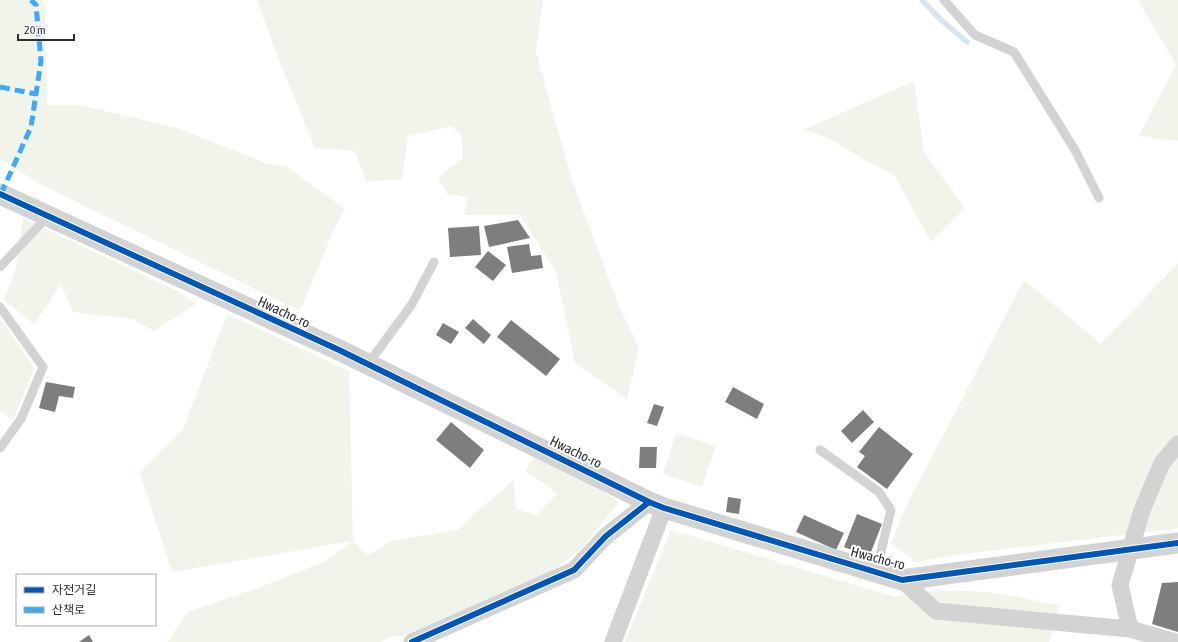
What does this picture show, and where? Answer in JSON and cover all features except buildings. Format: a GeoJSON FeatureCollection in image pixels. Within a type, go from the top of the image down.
{"type":"FeatureCollection","features":[{"type":"Feature","properties":{"kind":"street","name":"Hwacho-ro"},"geometry":{"type":"LineString","coordinates":[[0,194],[368,364],[657,505],[902,580],[1178,543]]}},
{"type":"Feature","properties":{"kind":"street"},"geometry":{"type":"LineString","coordinates":[[1130,629],[1120,585],[1142,510],[1162,463],[1178,444]]}},
{"type":"Feature","properties":{"kind":"street"},"geometry":{"type":"LineString","coordinates":[[412,642],[574,570],[606,536],[657,505]]}},
{"type":"Feature","properties":{"kind":"street"},"geometry":{"type":"LineString","coordinates":[[613,642],[657,505]]}},
{"type":"Feature","properties":{"kind":"street"},"geometry":{"type":"LineString","coordinates":[[902,580],[936,611],[1130,629],[1176,642]]}},
{"type":"Feature","properties":{"kind":"lane"},"geometry":{"type":"LineString","coordinates":[[944,0],[975,35],[1014,52],[1075,150],[1099,198]]}},
{"type":"Feature","properties":{"kind":"lane"},"geometry":{"type":"LineString","coordinates":[[0,267],[48,216]]}},
{"type":"Feature","properties":{"kind":"lane"},"geometry":{"type":"LineString","coordinates":[[368,364],[412,304],[434,262]]}},
{"type":"Feature","properties":{"kind":"lane"},"geometry":{"type":"LineString","coordinates":[[0,307],[43,367],[20,419],[0,448]]}},
{"type":"Feature","properties":{"kind":"lane"},"geometry":{"type":"LineString","coordinates":[[820,450],[879,492],[891,510],[876,572]]}},
{"type":"Feature","properties":{"kind":"shaded area"},"geometry":{"type":"Polygon","coordinates":[[[0,0],[42,0],[45,4],[47,105],[80,105],[177,128],[268,164],[286,166],[345,209],[335,227],[300,311],[38,183],[0,158],[0,0]]]}},
{"type":"Feature","properties":{"kind":"shaded area"},"geometry":{"type":"Polygon","coordinates":[[[257,0],[543,0],[536,52],[572,181],[619,306],[639,348],[627,399],[575,363],[556,271],[520,215],[464,215],[468,198],[447,193],[438,178],[463,158],[462,137],[452,126],[408,136],[402,179],[366,182],[355,151],[315,148],[279,60],[257,0]]]}},
{"type":"Feature","properties":{"kind":"shaded area"},"geometry":{"type":"Polygon","coordinates":[[[1138,0],[1178,0],[1178,141],[1139,136],[1176,65],[1138,0]]]}},
{"type":"Feature","properties":{"kind":"shaded area"},"geometry":{"type":"Polygon","coordinates":[[[914,81],[924,152],[965,208],[931,242],[894,174],[868,162],[827,137],[803,130],[914,81]]]}},
{"type":"Feature","properties":{"kind":"shaded area"},"geometry":{"type":"Polygon","coordinates":[[[23,218],[177,291],[196,304],[154,331],[133,319],[73,312],[61,285],[34,324],[4,300],[15,272],[23,218]]]}},
{"type":"Feature","properties":{"kind":"shaded area"},"geometry":{"type":"Polygon","coordinates":[[[1178,263],[1178,528],[957,555],[915,562],[891,543],[905,509],[1024,280],[1101,344],[1178,263]]]}},
{"type":"Feature","properties":{"kind":"shaded area"},"geometry":{"type":"Polygon","coordinates":[[[227,314],[349,371],[353,541],[367,556],[391,541],[458,530],[514,480],[516,509],[536,515],[557,494],[544,483],[525,472],[534,457],[580,476],[619,502],[580,550],[546,576],[410,635],[390,637],[380,642],[168,642],[188,612],[258,588],[324,562],[352,541],[172,572],[140,473],[183,429],[227,314]]]}},
{"type":"Feature","properties":{"kind":"shaded area"},"geometry":{"type":"Polygon","coordinates":[[[0,318],[34,368],[13,420],[0,411],[0,318]]]}},
{"type":"Feature","properties":{"kind":"shaded area"},"geometry":{"type":"Polygon","coordinates":[[[676,433],[716,446],[702,487],[663,474],[676,433]]]}},
{"type":"Feature","properties":{"kind":"shaded area"},"geometry":{"type":"Polygon","coordinates":[[[671,530],[895,597],[939,590],[987,592],[1060,605],[1049,642],[625,642],[671,530]]]}},
{"type":"Feature","properties":{"kind":"waterway"},"geometry":{"type":"LineString","coordinates":[[922,0],[940,19],[967,42]]}},
{"type":"Feature","properties":{"kind":"marked path"},"geometry":{"type":"LineString","coordinates":[[1,194],[31,127],[41,61],[36,5],[31,0]]}},
{"type":"Feature","properties":{"kind":"marked path"},"geometry":{"type":"LineString","coordinates":[[0,87],[36,94]]}},
{"type":"Feature","properties":{"kind":"cycle path"},"geometry":{"type":"LineString","coordinates":[[0,194],[339,350],[649,502],[664,508],[902,580],[1178,543]]}},
{"type":"Feature","properties":{"kind":"cycle path"},"geometry":{"type":"LineString","coordinates":[[412,642],[574,570],[606,536],[649,502]]}}]}
